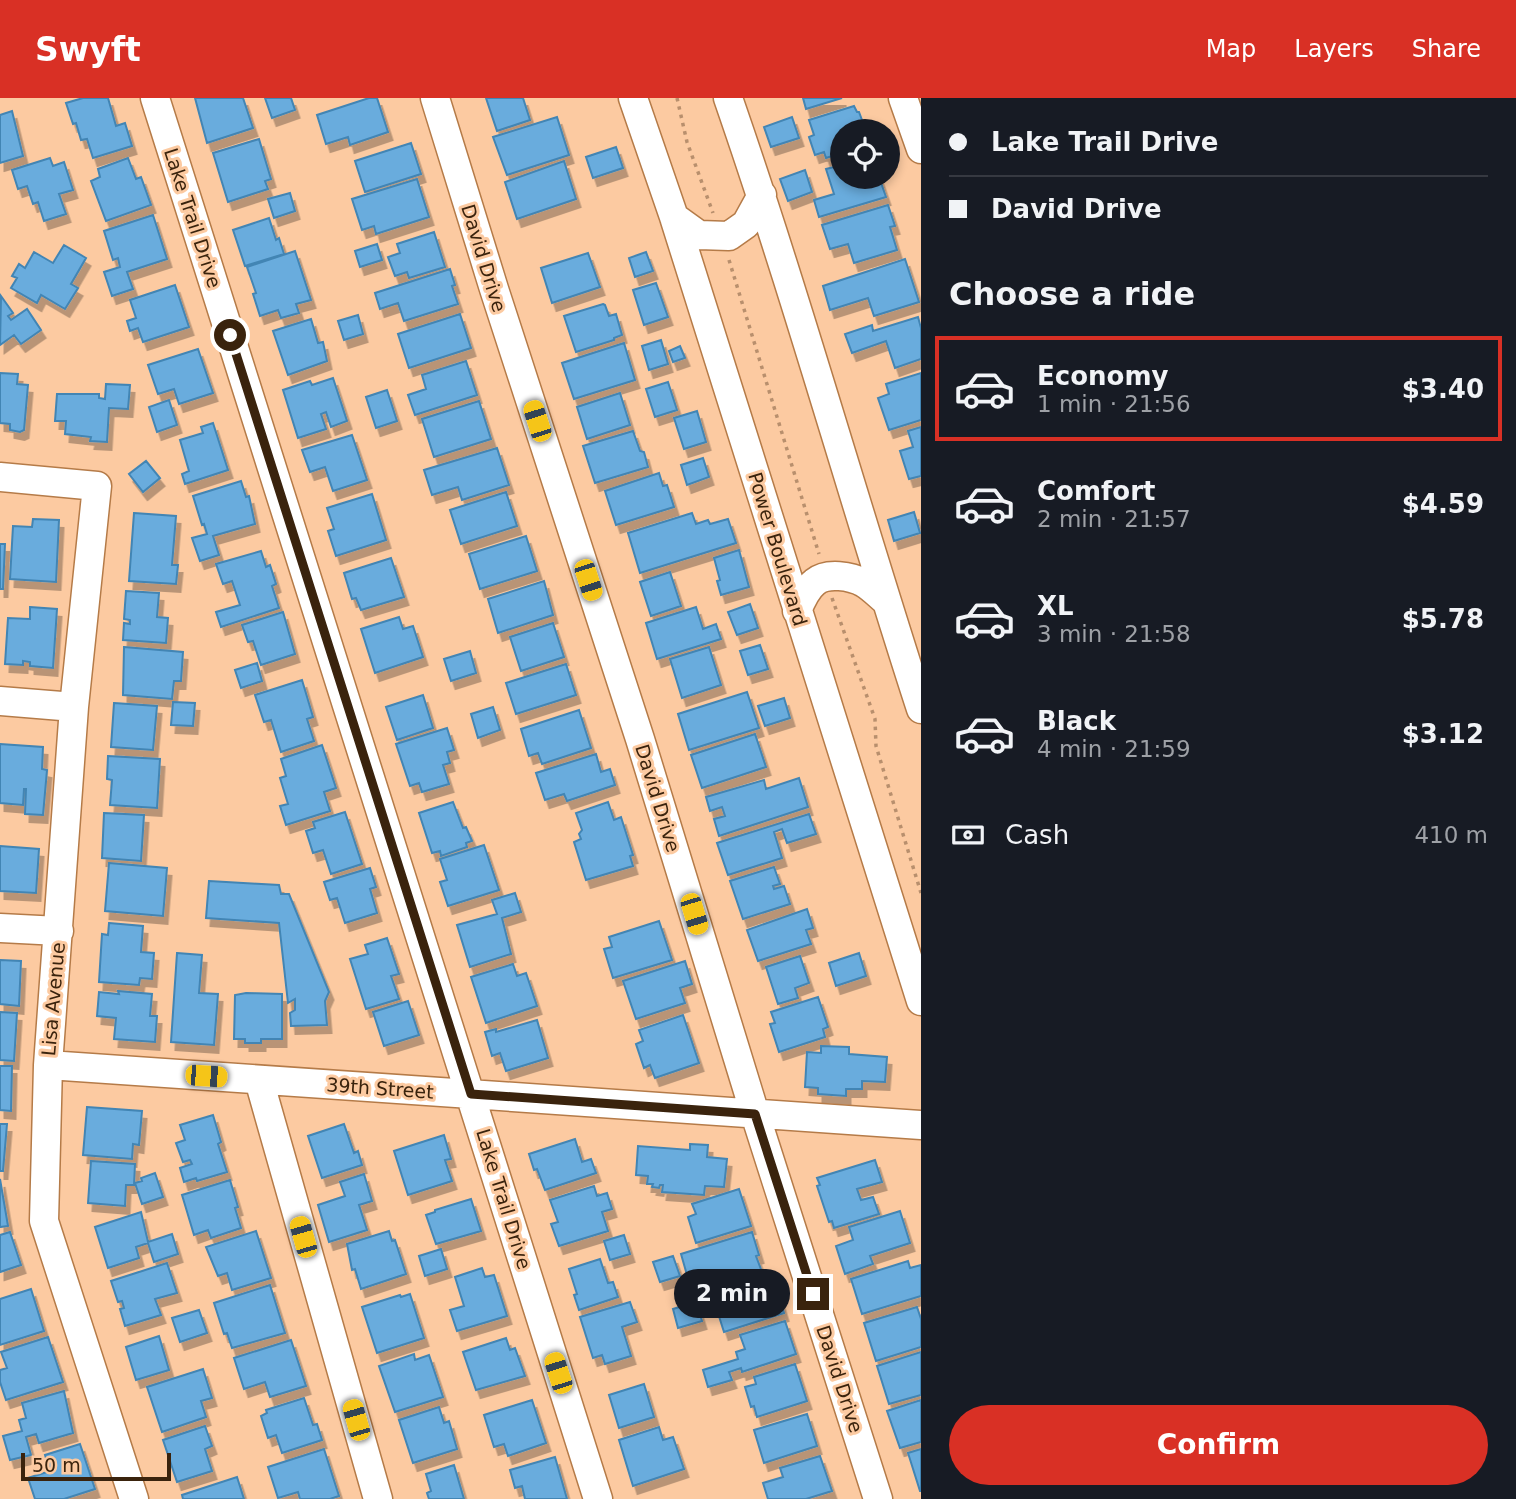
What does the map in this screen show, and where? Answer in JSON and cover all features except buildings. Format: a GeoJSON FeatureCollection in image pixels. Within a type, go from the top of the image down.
{"type":"FeatureCollection","features":[{"type":"Feature","properties":{"kind":"street","name":"Lake Trail Drive"},"geometry":{"type":"LineString","coordinates":[[155,98],[598,1499]]}},
{"type":"Feature","properties":{"kind":"street","name":"David Drive"},"geometry":{"type":"LineString","coordinates":[[435,98],[640,738],[755,1114],[878,1499]]}},
{"type":"Feature","properties":{"kind":"street","name":"Power Boulevard"},"geometry":{"type":"LineString","coordinates":[[633,98],[674,217],[921,1001]]}},
{"type":"Feature","properties":{"kind":"street"},"geometry":{"type":"LineString","coordinates":[[728,98],[762,195],[921,709]]}},
{"type":"Feature","properties":{"kind":"street"},"geometry":{"type":"LineString","coordinates":[[903,98],[921,149]]}},
{"type":"Feature","properties":{"kind":"street"},"geometry":{"type":"LineString","coordinates":[[674,217],[699,235],[722,238],[746,224],[762,195]]}},
{"type":"Feature","properties":{"kind":"street","name":"Lisa Avenue"},"geometry":{"type":"LineString","coordinates":[[0,477],[97,486],[74,708],[48,1065],[44,1221],[134,1499]]}},
{"type":"Feature","properties":{"kind":"street"},"geometry":{"type":"LineString","coordinates":[[797,611],[815,582],[826,576],[840,576],[864,583],[886,601]]}},
{"type":"Feature","properties":{"kind":"street"},"geometry":{"type":"LineString","coordinates":[[0,701],[74,708]]}},
{"type":"Feature","properties":{"kind":"street"},"geometry":{"type":"LineString","coordinates":[[0,928],[59,931]]}},
{"type":"Feature","properties":{"kind":"street","name":"39th Street"},"geometry":{"type":"LineString","coordinates":[[48,1065],[921,1125]]}},
{"type":"Feature","properties":{"kind":"street"},"geometry":{"type":"LineString","coordinates":[[258,1080],[378,1499]]}},
{"type":"Feature","properties":{"kind":"path"},"geometry":{"type":"LineString","coordinates":[[677,98],[687,142],[722,238],[826,576],[875,719],[876,746],[921,893]]}},
{"type":"Feature","properties":{"kind":"route"},"geometry":{"type":"LineString","coordinates":[[230,335],[471,1094],[755,1114],[813,1294]]}}]}
